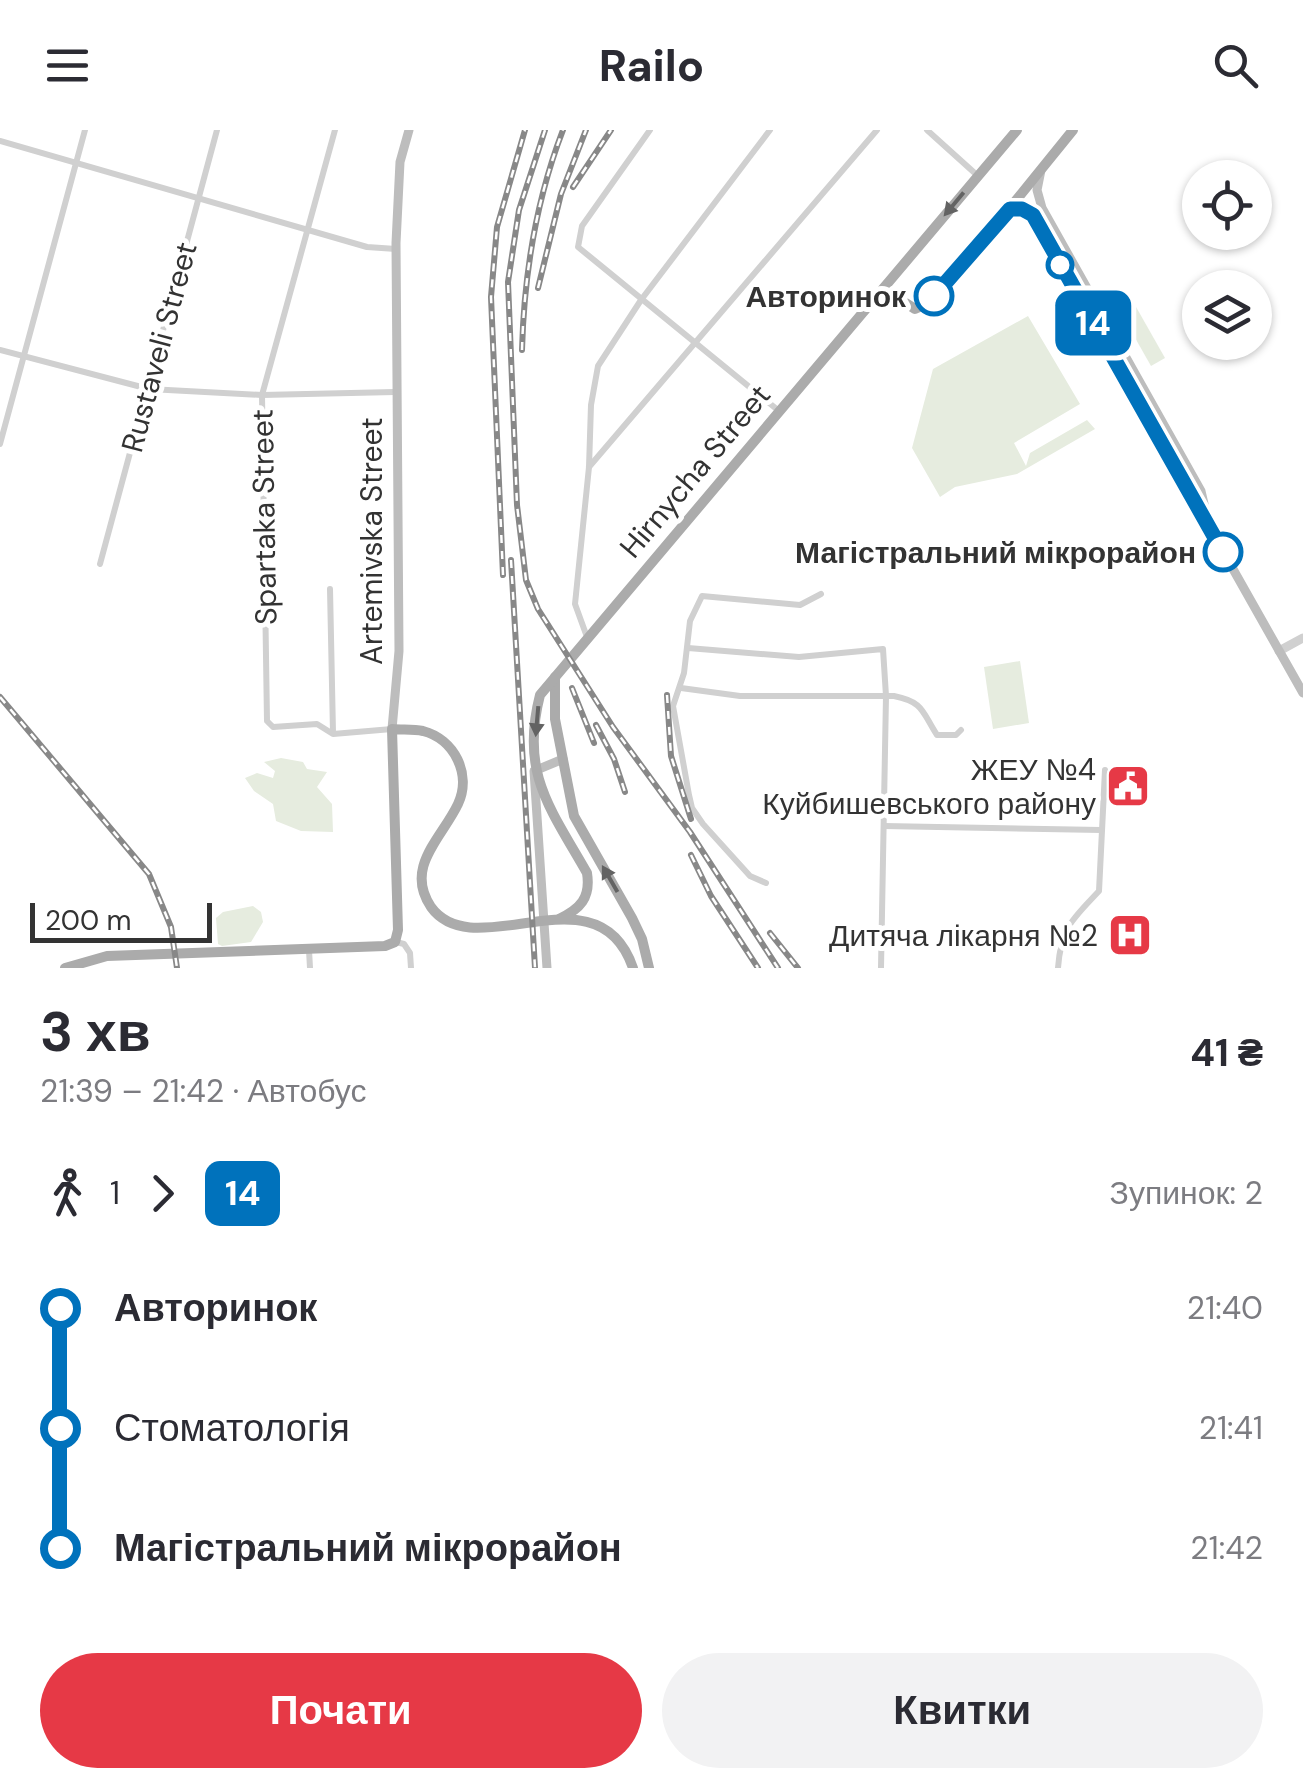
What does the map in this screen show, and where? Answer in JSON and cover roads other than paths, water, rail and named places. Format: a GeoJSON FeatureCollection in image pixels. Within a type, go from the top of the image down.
{"type":"FeatureCollection","features":[{"type":"Feature","properties":{"kind":"main road","name":"Artemivska Street"},"geometry":{"type":"LineString","coordinates":[[390,944],[398,930],[392,729],[399,651],[396,248],[400,162],[409,130]]}},
{"type":"Feature","properties":{"kind":"main road","name":"Hirnycha Street"},"geometry":{"type":"LineString","coordinates":[[547,968],[534,771],[540,694],[1017,130]]}},
{"type":"Feature","properties":{"kind":"main road"},"geometry":{"type":"LineString","coordinates":[[874,299],[885,292],[911,308],[924,305],[1010,209],[1073,130]]}},
{"type":"Feature","properties":{"kind":"main road"},"geometry":{"type":"LineString","coordinates":[[1042,167],[1038,212],[1303,693]]}},
{"type":"Feature","properties":{"kind":"main road"},"geometry":{"type":"LineString","coordinates":[[1010,209],[1038,212]]}},
{"type":"Feature","properties":{"kind":"main road"},"geometry":{"type":"LineString","coordinates":[[894,276],[895,296]]}},
{"type":"Feature","properties":{"kind":"main road"},"geometry":{"type":"LineString","coordinates":[[555,676],[555,720],[574,816],[632,918],[649,968]]}},
{"type":"Feature","properties":{"kind":"main road"},"geometry":{"type":"LineString","coordinates":[[392,729],[435,736],[459,760],[462,771],[461,798],[422,865],[423,892],[436,913],[446,922],[480,929],[558,920],[600,926],[616,937],[633,968]]}},
{"type":"Feature","properties":{"kind":"main road"},"geometry":{"type":"LineString","coordinates":[[558,920],[584,902],[589,887],[587,873],[545,799],[534,771],[563,758]]}},
{"type":"Feature","properties":{"kind":"main road"},"geometry":{"type":"LineString","coordinates":[[65,968],[107,956],[390,944]]}},
{"type":"Feature","properties":{"kind":"street"},"geometry":{"type":"LineString","coordinates":[[0,444],[85,130]]}},
{"type":"Feature","properties":{"kind":"street","name":"Rustaveli Street"},"geometry":{"type":"LineString","coordinates":[[100,564],[218,130]]}},
{"type":"Feature","properties":{"kind":"street","name":"Spartaka Street"},"geometry":{"type":"LineString","coordinates":[[335,130],[262,395],[267,722],[273,726],[317,724],[333,734],[392,729]]}},
{"type":"Feature","properties":{"kind":"street"},"geometry":{"type":"LineString","coordinates":[[650,130],[582,226],[578,241],[582,252],[779,411]]}},
{"type":"Feature","properties":{"kind":"street"},"geometry":{"type":"LineString","coordinates":[[587,637],[576,604],[590,467],[590,405],[598,366],[641,300],[770,130]]}},
{"type":"Feature","properties":{"kind":"street"},"geometry":{"type":"LineString","coordinates":[[590,467],[877,130]]}},
{"type":"Feature","properties":{"kind":"street"},"geometry":{"type":"LineString","coordinates":[[928,130],[978,176]]}},
{"type":"Feature","properties":{"kind":"street"},"geometry":{"type":"LineString","coordinates":[[0,141],[368,247],[396,248]]}},
{"type":"Feature","properties":{"kind":"street"},"geometry":{"type":"LineString","coordinates":[[0,350],[149,389],[262,395],[396,392]]}},
{"type":"Feature","properties":{"kind":"street"},"geometry":{"type":"LineString","coordinates":[[330,589],[333,734]]}},
{"type":"Feature","properties":{"kind":"street"},"geometry":{"type":"LineString","coordinates":[[766,883],[750,876],[698,818],[689,796],[673,712],[681,688],[690,622],[702,596],[800,605],[822,594]]}},
{"type":"Feature","properties":{"kind":"street"},"geometry":{"type":"LineString","coordinates":[[1278,651],[1303,638]]}},
{"type":"Feature","properties":{"kind":"street"},"geometry":{"type":"LineString","coordinates":[[688,648],[799,656],[883,649],[886,696],[881,968]]}},
{"type":"Feature","properties":{"kind":"street"},"geometry":{"type":"LineString","coordinates":[[681,688],[740,696],[886,696],[912,701],[926,713],[937,735],[961,730]]}},
{"type":"Feature","properties":{"kind":"street"},"geometry":{"type":"LineString","coordinates":[[1058,968],[1060,943],[1067,924],[1100,892],[1104,770]]}},
{"type":"Feature","properties":{"kind":"street"},"geometry":{"type":"LineString","coordinates":[[884,826],[1101,830]]}},
{"type":"Feature","properties":{"kind":"street"},"geometry":{"type":"LineString","coordinates":[[390,944],[404,944],[410,952],[411,968]]}},
{"type":"Feature","properties":{"kind":"street"},"geometry":{"type":"LineString","coordinates":[[309,948],[310,968]]}},
{"type":"Feature","properties":{"kind":"railway"},"geometry":{"type":"LineString","coordinates":[[503,575],[491,297],[497,227],[525,130]]}},
{"type":"Feature","properties":{"kind":"railway"},"geometry":{"type":"LineString","coordinates":[[545,130],[519,210],[508,282],[517,505],[526,580],[538,609],[613,727],[690,832],[778,968]]}},
{"type":"Feature","properties":{"kind":"railway"},"geometry":{"type":"LineString","coordinates":[[522,350],[533,238],[545,183],[563,130]]}},
{"type":"Feature","properties":{"kind":"railway"},"geometry":{"type":"LineString","coordinates":[[538,288],[561,194],[586,130]]}},
{"type":"Feature","properties":{"kind":"railway"},"geometry":{"type":"LineString","coordinates":[[573,187],[611,130]]}},
{"type":"Feature","properties":{"kind":"railway"},"geometry":{"type":"LineString","coordinates":[[511,560],[535,968]]}},
{"type":"Feature","properties":{"kind":"railway"},"geometry":{"type":"LineString","coordinates":[[572,688],[594,743]]}},
{"type":"Feature","properties":{"kind":"railway"},"geometry":{"type":"LineString","coordinates":[[667,695],[671,756],[691,819]]}},
{"type":"Feature","properties":{"kind":"railway"},"geometry":{"type":"LineString","coordinates":[[0,697],[149,874],[171,927],[177,968]]}},
{"type":"Feature","properties":{"kind":"railway"},"geometry":{"type":"LineString","coordinates":[[596,725],[614,759],[625,792]]}},
{"type":"Feature","properties":{"kind":"railway"},"geometry":{"type":"LineString","coordinates":[[691,855],[711,896],[758,968]]}},
{"type":"Feature","properties":{"kind":"railway"},"geometry":{"type":"LineString","coordinates":[[770,933],[798,968]]}},
{"type":"Feature","properties":{"kind":"place","name":"Авторинок"},"geometry":{"type":"Point","coordinates":[934,296]}},
{"type":"Feature","properties":{"kind":"place","name":"Магістральний мікрорайон"},"geometry":{"type":"Point","coordinates":[1223,552]}},
{"type":"Feature","properties":{"kind":"place","name":"ЖЕУ №4 Куйбишевського району"},"geometry":{"type":"Point","coordinates":[1128,786]}},
{"type":"Feature","properties":{"kind":"place","name":"Дитяча лікарня №2"},"geometry":{"type":"Point","coordinates":[1130,935]}}]}
